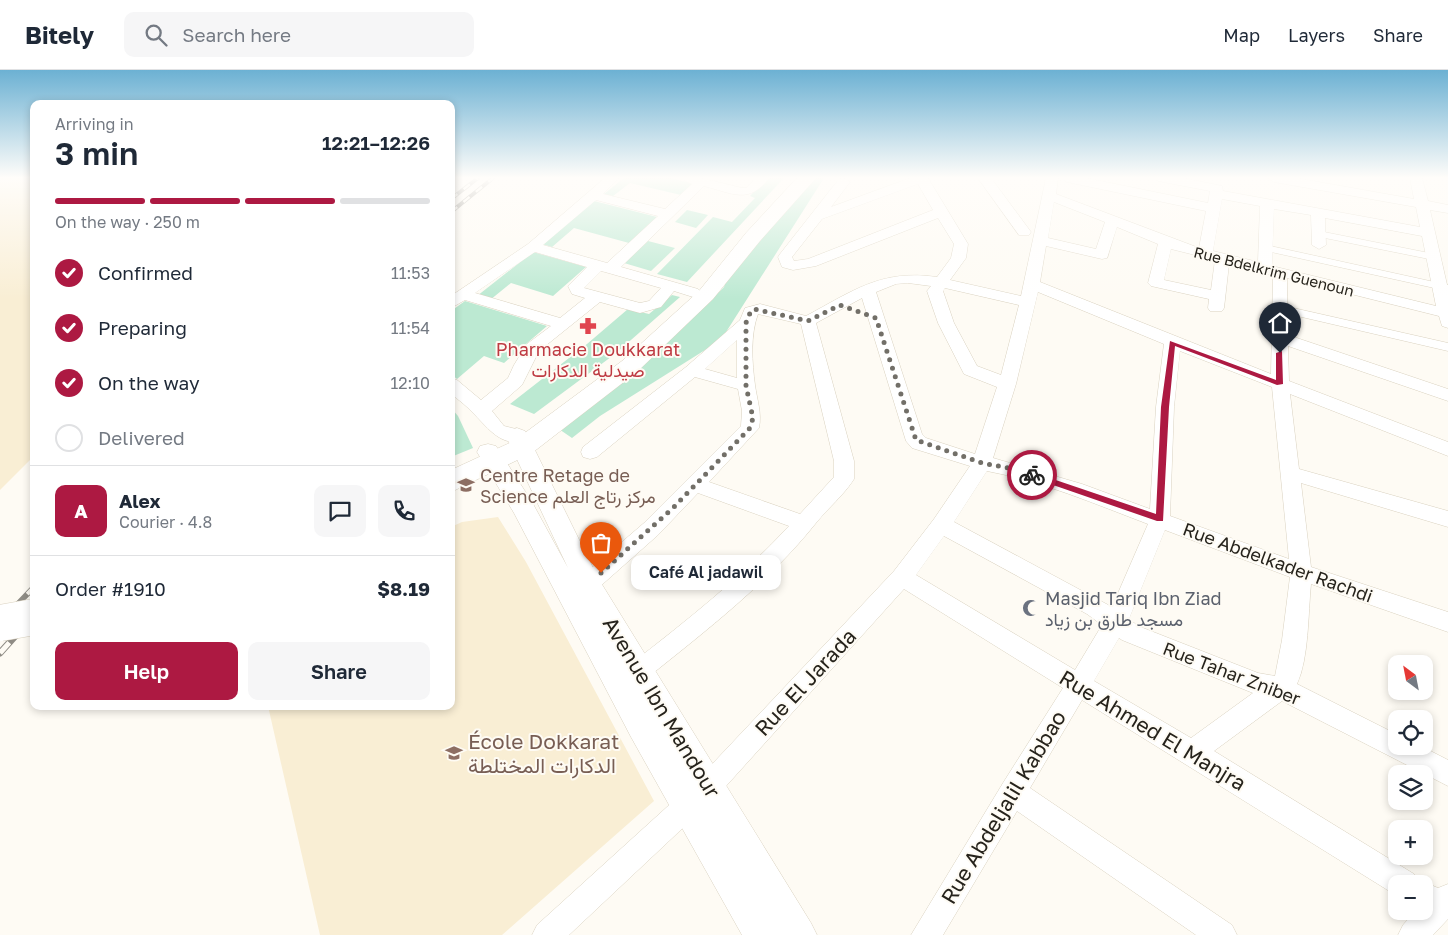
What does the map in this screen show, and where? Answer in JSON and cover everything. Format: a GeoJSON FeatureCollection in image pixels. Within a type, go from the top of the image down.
{"type":"FeatureCollection","features":[{"type":"Feature","properties":{"kind":"main road"},"geometry":{"type":"LineString","coordinates":[[455,479],[490,457],[513,438],[583,390],[656,330],[693,292],[755,218]]}},
{"type":"Feature","properties":{"kind":"main road"},"geometry":{"type":"LineString","coordinates":[[513,438],[630,366],[678,324],[706,295],[770,218]]}},
{"type":"Feature","properties":{"kind":"main road"},"geometry":{"type":"LineString","coordinates":[[455,469],[490,457]]}},
{"type":"Feature","properties":{"kind":"main road"},"geometry":{"type":"LineString","coordinates":[[0,606],[30,602]]}},
{"type":"Feature","properties":{"kind":"main road"},"geometry":{"type":"LineString","coordinates":[[0,622],[30,618]]}},
{"type":"Feature","properties":{"kind":"street"},"geometry":{"type":"LineString","coordinates":[[458,299],[533,247],[566,218]]}},
{"type":"Feature","properties":{"kind":"street"},"geometry":{"type":"LineString","coordinates":[[662,218],[575,289],[596,297],[646,308],[654,304],[670,287]]}},
{"type":"Feature","properties":{"kind":"street"},"geometry":{"type":"LineString","coordinates":[[817,218],[785,257],[787,264],[793,266],[812,263],[925,218]]}},
{"type":"Feature","properties":{"kind":"street"},"geometry":{"type":"LineString","coordinates":[[945,218],[957,235],[962,252],[951,270],[934,291],[937,303],[967,366],[976,374],[1007,384]]}},
{"type":"Feature","properties":{"kind":"street"},"geometry":{"type":"LineString","coordinates":[[1014,218],[1024,232]]}},
{"type":"Feature","properties":{"kind":"street","name":"Rue El Jarada"},"geometry":{"type":"LineString","coordinates":[[547,935],[709,786],[902,577],[941,525],[982,463],[1007,384],[1032,284],[1046,218]]}},
{"type":"Feature","properties":{"kind":"street","name":"Rue Bdelkrim Guenoun"},"geometry":{"type":"LineString","coordinates":[[1105,218],[1166,242],[1205,254],[1447,318]]}},
{"type":"Feature","properties":{"kind":"street"},"geometry":{"type":"LineString","coordinates":[[1205,254],[1212,218]]}},
{"type":"Feature","properties":{"kind":"street"},"geometry":{"type":"LineString","coordinates":[[1192,752],[1280,688],[1288,677],[1294,640],[1301,572],[1280,384],[1280,309],[1266,248],[1267,218]]}},
{"type":"Feature","properties":{"kind":"street"},"geometry":{"type":"LineString","coordinates":[[1318,218],[1319,240],[1439,263]]}},
{"type":"Feature","properties":{"kind":"street"},"geometry":{"type":"LineString","coordinates":[[1347,218],[1430,237],[1448,245]]}},
{"type":"Feature","properties":{"kind":"street"},"geometry":{"type":"LineString","coordinates":[[1426,218],[1444,286],[1447,318]]}},
{"type":"Feature","properties":{"kind":"street"},"geometry":{"type":"LineString","coordinates":[[1041,241],[1102,255],[1112,221]]}},
{"type":"Feature","properties":{"kind":"street"},"geometry":{"type":"LineString","coordinates":[[1166,242],[1156,283],[1217,302],[1222,258]]}},
{"type":"Feature","properties":{"kind":"street"},"geometry":{"type":"LineString","coordinates":[[533,247],[693,292]]}},
{"type":"Feature","properties":{"kind":"street"},"geometry":{"type":"LineString","coordinates":[[1266,248],[1444,286]]}},
{"type":"Feature","properties":{"kind":"street"},"geometry":{"type":"LineString","coordinates":[[590,452],[692,371],[747,319],[754,309],[808,321],[868,291],[895,280],[939,283],[1026,302]]}},
{"type":"Feature","properties":{"kind":"street"},"geometry":{"type":"LineString","coordinates":[[1032,284],[1172,342],[1448,449]]}},
{"type":"Feature","properties":{"kind":"street","name":"Rue Abdelkader Rachdi"},"geometry":{"type":"LineString","coordinates":[[868,291],[916,440],[982,463],[1009,468],[1160,519],[1301,572],[1448,622]]}},
{"type":"Feature","properties":{"kind":"street"},"geometry":{"type":"LineString","coordinates":[[481,410],[516,381],[526,357],[562,324],[596,297]]}},
{"type":"Feature","properties":{"kind":"street"},"geometry":{"type":"LineString","coordinates":[[458,299],[562,324]]}},
{"type":"Feature","properties":{"kind":"street"},"geometry":{"type":"LineString","coordinates":[[840,305],[876,318]]}},
{"type":"Feature","properties":{"kind":"street"},"geometry":{"type":"LineString","coordinates":[[1280,309],[1448,347]]}},
{"type":"Feature","properties":{"kind":"street"},"geometry":{"type":"LineString","coordinates":[[588,584],[696,484],[750,428],[752,407],[746,386],[747,319]]}},
{"type":"Feature","properties":{"kind":"street"},"geometry":{"type":"LineString","coordinates":[[639,671],[701,622],[762,568],[806,524],[844,479],[844,461],[808,321]]}},
{"type":"Feature","properties":{"kind":"street"},"geometry":{"type":"LineString","coordinates":[[1279,337],[1448,395]]}},
{"type":"Feature","properties":{"kind":"street"},"geometry":{"type":"LineString","coordinates":[[1160,519],[1165,407],[1172,342]]}},
{"type":"Feature","properties":{"kind":"street"},"geometry":{"type":"LineString","coordinates":[[692,371],[746,386]]}},
{"type":"Feature","properties":{"kind":"street"},"geometry":{"type":"LineString","coordinates":[[455,387],[513,438]]}},
{"type":"Feature","properties":{"kind":"street","name":"Avenue Ibn Mandour"},"geometry":{"type":"LineString","coordinates":[[513,438],[588,584],[799,935]]}},
{"type":"Feature","properties":{"kind":"street","name":"Avenue Ibn Mandour"},"geometry":{"type":"LineString","coordinates":[[490,457],[526,513],[601,657],[762,935]]}},
{"type":"Feature","properties":{"kind":"street"},"geometry":{"type":"LineString","coordinates":[[1289,473],[1448,519]]}},
{"type":"Feature","properties":{"kind":"street"},"geometry":{"type":"LineString","coordinates":[[696,484],[806,524]]}},
{"type":"Feature","properties":{"kind":"street","name":"Rue Abdeljalil Kabbao"},"geometry":{"type":"LineString","coordinates":[[928,934],[1116,622],[1160,519]]}},
{"type":"Feature","properties":{"kind":"street","name":"Rue Tahar Zniber"},"geometry":{"type":"LineString","coordinates":[[941,525],[1095,607],[1130,633],[1178,654],[1257,684],[1280,688],[1448,773]]}},
{"type":"Feature","properties":{"kind":"street","name":"Rue Ahmed El Manjra"},"geometry":{"type":"LineString","coordinates":[[902,577],[1192,752],[1390,875]]}},
{"type":"Feature","properties":{"kind":"street"},"geometry":{"type":"LineString","coordinates":[[1012,792],[1222,935]]}},
{"type":"Feature","properties":{"kind":"street"},"geometry":{"type":"LineString","coordinates":[[1413,935],[1437,900]]}},
{"type":"Feature","properties":{"kind":"shaded area"},"geometry":{"type":"Polygon","coordinates":[[[0,218],[30,218],[30,460],[0,490],[0,218]]]}},
{"type":"Feature","properties":{"kind":"shaded area","name":"École Dokkarat الدكارات المختلطة"},"geometry":{"type":"Polygon","coordinates":[[[498,517],[526,562],[654,801],[502,935],[320,935],[269,710],[455,710],[455,525],[462,522],[498,517]]]}},
{"type":"Feature","properties":{"kind":"green space"},"geometry":{"type":"Polygon","coordinates":[[[573,218],[656,218],[629,243],[574,228],[552,247],[542,244],[573,218]]]}},
{"type":"Feature","properties":{"kind":"green space"},"geometry":{"type":"Polygon","coordinates":[[[679,218],[705,218],[696,228],[675,222],[679,218]]]}},
{"type":"Feature","properties":{"kind":"green space"},"geometry":{"type":"Polygon","coordinates":[[[712,218],[732,222],[735,218],[746,218],[687,282],[657,274],[712,218]]]}},
{"type":"Feature","properties":{"kind":"green space"},"geometry":{"type":"Polygon","coordinates":[[[773,218],[798,218],[721,340],[600,416],[572,438],[553,425],[700,311],[724,287],[730,267],[773,218]]]}},
{"type":"Feature","properties":{"kind":"green space"},"geometry":{"type":"Polygon","coordinates":[[[648,241],[675,248],[651,271],[624,263],[648,241]]]}},
{"type":"Feature","properties":{"kind":"green space"},"geometry":{"type":"Polygon","coordinates":[[[533,252],[586,267],[553,296],[511,283],[490,300],[477,296],[533,252]]]}},
{"type":"Feature","properties":{"kind":"green space"},"geometry":{"type":"Polygon","coordinates":[[[672,295],[680,297],[615,354],[534,414],[510,404],[587,344],[628,309],[649,314],[672,295]]]}},
{"type":"Feature","properties":{"kind":"green space"},"geometry":{"type":"Polygon","coordinates":[[[465,301],[547,326],[504,363],[484,356],[457,379],[455,377],[455,308],[465,301]]]}},
{"type":"Feature","properties":{"kind":"green space"},"geometry":{"type":"Polygon","coordinates":[[[455,413],[458,416],[473,448],[455,455],[455,413]]]}},
{"type":"Feature","properties":{"kind":"railway"},"geometry":{"type":"LineString","coordinates":[[12,610],[30,591]]}},
{"type":"Feature","properties":{"kind":"railway"},"geometry":{"type":"LineString","coordinates":[[25,610],[30,605]]}},
{"type":"Feature","properties":{"kind":"railway"},"geometry":{"type":"LineString","coordinates":[[0,637],[27,609]]}},
{"type":"Feature","properties":{"kind":"railway"},"geometry":{"type":"LineString","coordinates":[[0,622],[12,610]]}},
{"type":"Feature","properties":{"kind":"railway"},"geometry":{"type":"LineString","coordinates":[[0,653],[30,619]]}},
{"type":"Feature","properties":{"kind":"way so far"},"geometry":{"type":"LineString","coordinates":[[601,573],[674,507],[750,428],[753,418],[746,386],[746,323],[748,316],[754,309],[808,321],[840,305],[876,318],[913,436],[916,440],[919,443],[982,463],[1032,475]]}},
{"type":"Feature","properties":{"kind":"place","name":"Pharmacie Doukkarat صيدلية الدكارات"},"geometry":{"type":"Point","coordinates":[588,326]}},
{"type":"Feature","properties":{"kind":"place","name":"Centre Retage de Science مركز رتاج العلم"},"geometry":{"type":"Point","coordinates":[466,485]}},
{"type":"Feature","properties":{"kind":"place","name":"Café Al jadawil"},"geometry":{"type":"Point","coordinates":[601,573]}},
{"type":"Feature","properties":{"kind":"place","name":"Masjid Tariq Ibn Ziad مسجد طارق بن زياد"},"geometry":{"type":"Point","coordinates":[1031,608]}},
{"type":"Feature","properties":{"kind":"place","name":"École Dokkarat الدكارات المختلطة"},"geometry":{"type":"Point","coordinates":[454,753]}},
{"type":"Feature","properties":{"kind":"route"},"geometry":{"type":"LineString","coordinates":[[1032,475],[1160,519],[1165,407],[1172,342],[1280,384],[1280,353]]}}]}
